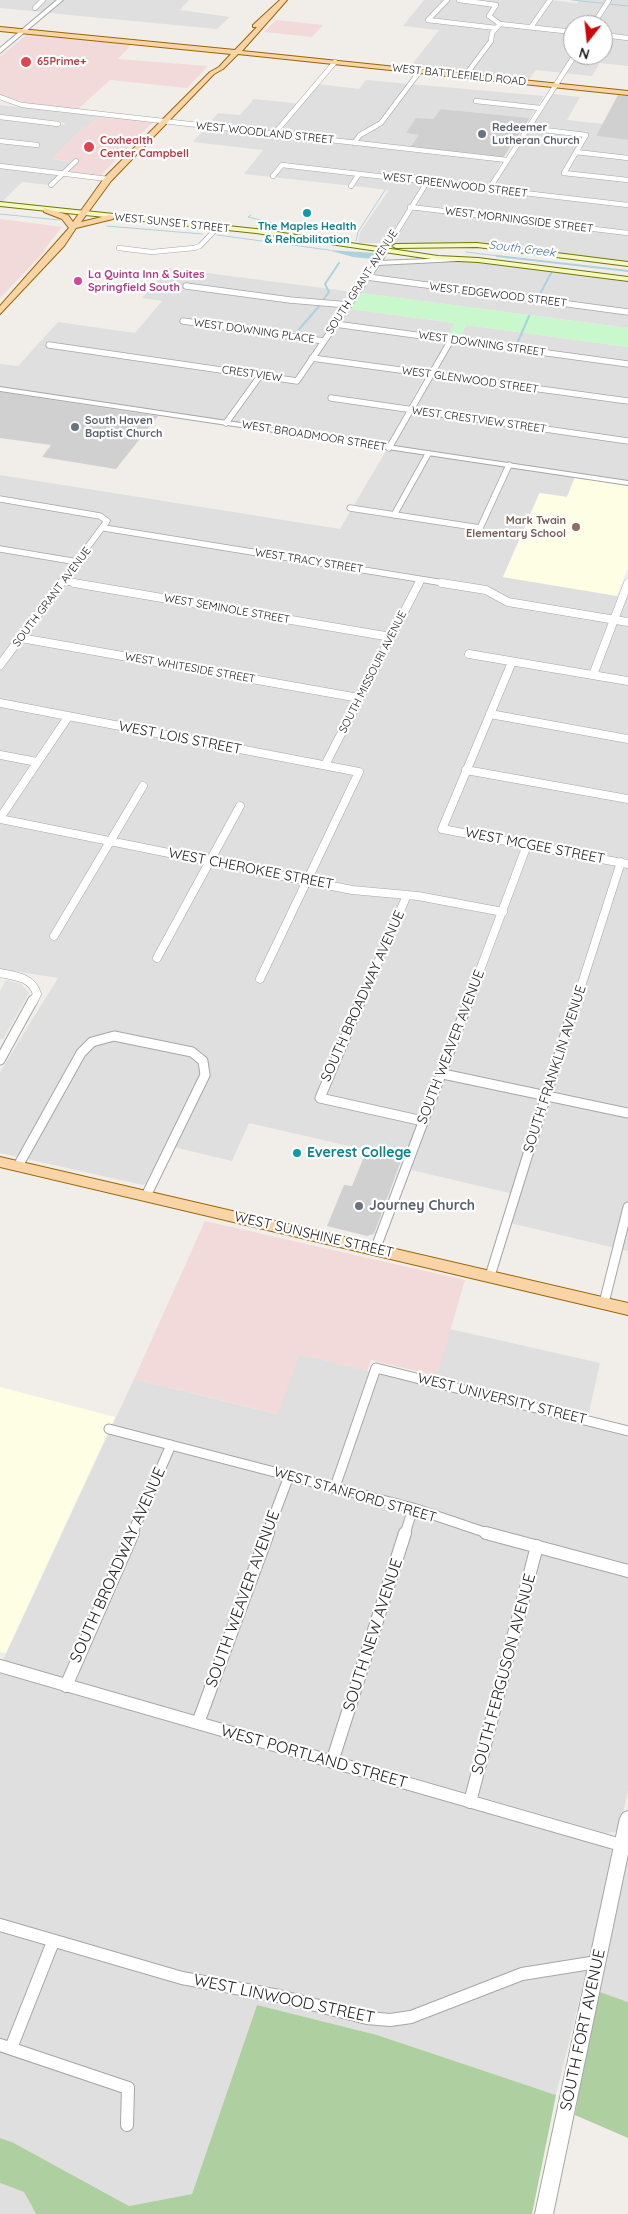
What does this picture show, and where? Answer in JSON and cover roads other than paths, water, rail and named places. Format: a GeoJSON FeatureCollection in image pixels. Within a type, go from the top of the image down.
{"type":"FeatureCollection","features":[{"type":"Feature","properties":{"kind":"main road"},"geometry":{"type":"LineString","coordinates":[[0,29],[212,49],[231,46],[262,22],[284,0]]}},
{"type":"Feature","properties":{"kind":"main road"},"geometry":{"type":"LineString","coordinates":[[213,72],[214,67],[261,28],[262,22]]}},
{"type":"Feature","properties":{"kind":"main road"},"geometry":{"type":"LineString","coordinates":[[222,67],[247,34]]}},
{"type":"Feature","properties":{"kind":"main road"},"geometry":{"type":"LineString","coordinates":[[212,49],[221,55],[233,51]]}},
{"type":"Feature","properties":{"kind":"main road","name":"WEST BATTLEFIELD ROAD"},"geometry":{"type":"LineString","coordinates":[[233,51],[258,52],[289,57],[628,93]]}},
{"type":"Feature","properties":{"kind":"main road","name":"WEST BATTLEFIELD ROAD"},"geometry":{"type":"LineString","coordinates":[[233,51],[250,55],[289,57]]}},
{"type":"Feature","properties":{"kind":"main road"},"geometry":{"type":"LineString","coordinates":[[0,311],[44,265],[108,179],[164,121],[213,72],[236,57],[250,55]]}},
{"type":"Feature","properties":{"kind":"main road"},"geometry":{"type":"LineString","coordinates":[[47,210],[69,208],[90,203]]}},
{"type":"Feature","properties":{"kind":"main road"},"geometry":{"type":"LineString","coordinates":[[90,203],[99,212],[110,217]]}},
{"type":"Feature","properties":{"kind":"main road","name":"WEST SUNSET STREET"},"geometry":{"type":"LineString","coordinates":[[0,204],[385,248],[628,279]]}},
{"type":"Feature","properties":{"kind":"main road"},"geometry":{"type":"LineString","coordinates":[[47,210],[65,217],[72,227]]}},
{"type":"Feature","properties":{"kind":"main road"},"geometry":{"type":"LineString","coordinates":[[72,227],[110,217]]}},
{"type":"Feature","properties":{"kind":"main road","name":"WEST SUNSET STREET"},"geometry":{"type":"LineString","coordinates":[[385,248],[477,245],[628,264]]}},
{"type":"Feature","properties":{"kind":"main road","name":"WEST SUNSHINE STREET"},"geometry":{"type":"LineString","coordinates":[[0,1162],[628,1309]]}},
{"type":"Feature","properties":{"kind":"street"},"geometry":{"type":"LineString","coordinates":[[35,8],[44,0]]}},
{"type":"Feature","properties":{"kind":"street"},"geometry":{"type":"LineString","coordinates":[[0,51],[60,0]]}},
{"type":"Feature","properties":{"kind":"street"},"geometry":{"type":"LineString","coordinates":[[447,0],[428,20],[496,28]]}},
{"type":"Feature","properties":{"kind":"street"},"geometry":{"type":"LineString","coordinates":[[459,0],[496,5],[489,16],[500,24],[563,31]]}},
{"type":"Feature","properties":{"kind":"street"},"geometry":{"type":"LineString","coordinates":[[531,27],[550,0]]}},
{"type":"Feature","properties":{"kind":"street"},"geometry":{"type":"LineString","coordinates":[[600,15],[608,3]]}},
{"type":"Feature","properties":{"kind":"street"},"geometry":{"type":"LineString","coordinates":[[465,76],[491,41],[492,34],[500,24]]}},
{"type":"Feature","properties":{"kind":"street"},"geometry":{"type":"LineString","coordinates":[[613,36],[628,38]]}},
{"type":"Feature","properties":{"kind":"street"},"geometry":{"type":"LineString","coordinates":[[274,134],[335,62]]}},
{"type":"Feature","properties":{"kind":"street"},"geometry":{"type":"LineString","coordinates":[[489,189],[568,65]]}},
{"type":"Feature","properties":{"kind":"street"},"geometry":{"type":"LineString","coordinates":[[354,143],[360,136],[381,122],[420,71]]}},
{"type":"Feature","properties":{"kind":"street","name":"WEST WOODLAND STREET"},"geometry":{"type":"LineString","coordinates":[[0,97],[22,105],[506,160]]}},
{"type":"Feature","properties":{"kind":"street"},"geometry":{"type":"LineString","coordinates":[[476,101],[540,108]]}},
{"type":"Feature","properties":{"kind":"street"},"geometry":{"type":"LineString","coordinates":[[0,117],[58,124]]}},
{"type":"Feature","properties":{"kind":"street"},"geometry":{"type":"LineString","coordinates":[[527,128],[586,135],[564,172],[628,180]]}},
{"type":"Feature","properties":{"kind":"street"},"geometry":{"type":"LineString","coordinates":[[0,141],[37,145]]}},
{"type":"Feature","properties":{"kind":"street"},"geometry":{"type":"LineString","coordinates":[[576,152],[628,158]]}},
{"type":"Feature","properties":{"kind":"street"},"geometry":{"type":"LineString","coordinates":[[51,185],[76,161]]}},
{"type":"Feature","properties":{"kind":"street","name":"WEST GREENWOOD STREET"},"geometry":{"type":"LineString","coordinates":[[273,176],[282,165],[628,206]]}},
{"type":"Feature","properties":{"kind":"street"},"geometry":{"type":"LineString","coordinates":[[0,166],[108,179]]}},
{"type":"Feature","properties":{"kind":"street"},"geometry":{"type":"LineString","coordinates":[[351,186],[360,174]]}},
{"type":"Feature","properties":{"kind":"street","name":"SOUTH GRANT AVENUE"},"geometry":{"type":"LineString","coordinates":[[297,381],[378,263],[385,248],[427,182]]}},
{"type":"Feature","properties":{"kind":"street","name":"WEST MORNINGSIDE STREET"},"geometry":{"type":"LineString","coordinates":[[410,207],[628,234]]}},
{"type":"Feature","properties":{"kind":"street"},"geometry":{"type":"LineString","coordinates":[[119,248],[152,252],[190,249],[200,246],[215,230]]}},
{"type":"Feature","properties":{"kind":"street"},"geometry":{"type":"LineString","coordinates":[[378,263],[478,260]]}},
{"type":"Feature","properties":{"kind":"street","name":"WEST EDGEWOOD STREET"},"geometry":{"type":"LineString","coordinates":[[367,278],[628,312]]}},
{"type":"Feature","properties":{"kind":"street"},"geometry":{"type":"LineString","coordinates":[[186,286],[290,300],[349,305]]}},
{"type":"Feature","properties":{"kind":"street","name":"WEST DOWNING PLACE"},"geometry":{"type":"LineString","coordinates":[[183,321],[324,341]]}},
{"type":"Feature","properties":{"kind":"street","name":"WEST DOWNING STREET"},"geometry":{"type":"LineString","coordinates":[[335,324],[628,364]]}},
{"type":"Feature","properties":{"kind":"street"},"geometry":{"type":"LineString","coordinates":[[388,448],[451,340]]}},
{"type":"Feature","properties":{"kind":"street","name":"CRESTVIEW"},"geometry":{"type":"LineString","coordinates":[[49,345],[297,381]]}},
{"type":"Feature","properties":{"kind":"street","name":"WEST GLENWOOD STREET"},"geometry":{"type":"LineString","coordinates":[[312,358],[628,401]]}},
{"type":"Feature","properties":{"kind":"street"},"geometry":{"type":"LineString","coordinates":[[226,423],[260,376]]}},
{"type":"Feature","properties":{"kind":"street","name":"WEST BROADMOOR STREET"},"geometry":{"type":"LineString","coordinates":[[0,389],[628,483]]}},
{"type":"Feature","properties":{"kind":"street","name":"WEST CRESTVIEW STREET"},"geometry":{"type":"LineString","coordinates":[[331,398],[628,441]]}},
{"type":"Feature","properties":{"kind":"street"},"geometry":{"type":"LineString","coordinates":[[394,515],[428,454]]}},
{"type":"Feature","properties":{"kind":"street"},"geometry":{"type":"LineString","coordinates":[[350,508],[480,528],[509,465]]}},
{"type":"Feature","properties":{"kind":"street"},"geometry":{"type":"LineString","coordinates":[[0,499],[102,516],[107,521],[104,528]]}},
{"type":"Feature","properties":{"kind":"street","name":"SOUTH GRANT AVENUE"},"geometry":{"type":"LineString","coordinates":[[0,666],[104,528]]}},
{"type":"Feature","properties":{"kind":"street","name":"WEST TRACY STREET"},"geometry":{"type":"LineString","coordinates":[[104,528],[490,591],[508,602],[628,622]]}},
{"type":"Feature","properties":{"kind":"street"},"geometry":{"type":"LineString","coordinates":[[0,548],[78,562]]}},
{"type":"Feature","properties":{"kind":"street","name":"SOUTH MISSOURI AVENUE"},"geometry":{"type":"LineString","coordinates":[[325,765],[420,580]]}},
{"type":"Feature","properties":{"kind":"street","name":"WEST SEMINOLE STREET"},"geometry":{"type":"LineString","coordinates":[[63,581],[391,637]]}},
{"type":"Feature","properties":{"kind":"street"},"geometry":{"type":"LineString","coordinates":[[593,675],[628,583]]}},
{"type":"Feature","properties":{"kind":"street","name":"WEST WHITESIDE STREET"},"geometry":{"type":"LineString","coordinates":[[21,638],[359,698]]}},
{"type":"Feature","properties":{"kind":"street"},"geometry":{"type":"LineString","coordinates":[[468,654],[628,681]]}},
{"type":"Feature","properties":{"kind":"street"},"geometry":{"type":"LineString","coordinates":[[512,662],[466,770],[628,799]]}},
{"type":"Feature","properties":{"kind":"street","name":"WEST LOIS STREET"},"geometry":{"type":"LineString","coordinates":[[0,703],[359,772]]}},
{"type":"Feature","properties":{"kind":"street"},"geometry":{"type":"LineString","coordinates":[[490,714],[628,739]]}},
{"type":"Feature","properties":{"kind":"street"},"geometry":{"type":"LineString","coordinates":[[0,819],[68,717]]}},
{"type":"Feature","properties":{"kind":"street"},"geometry":{"type":"LineString","coordinates":[[0,755],[37,762]]}},
{"type":"Feature","properties":{"kind":"street","name":"WEST MCGEE STREET"},"geometry":{"type":"LineString","coordinates":[[466,770],[442,829],[624,863]]}},
{"type":"Feature","properties":{"kind":"street"},"geometry":{"type":"LineString","coordinates":[[260,978],[359,772]]}},
{"type":"Feature","properties":{"kind":"street"},"geometry":{"type":"LineString","coordinates":[[54,936],[143,786]]}},
{"type":"Feature","properties":{"kind":"street"},"geometry":{"type":"LineString","coordinates":[[157,958],[240,806]]}},
{"type":"Feature","properties":{"kind":"street","name":"WEST CHEROKEE STREET"},"geometry":{"type":"LineString","coordinates":[[0,819],[352,890],[407,895],[502,912]]}},
{"type":"Feature","properties":{"kind":"street","name":"SOUTH WEAVER AVENUE"},"geometry":{"type":"LineString","coordinates":[[375,1250],[423,1121],[443,1074],[527,845]]}},
{"type":"Feature","properties":{"kind":"street","name":"SOUTH FRANKLIN AVENUE"},"geometry":{"type":"LineString","coordinates":[[490,1276],[545,1096],[624,863]]}},
{"type":"Feature","properties":{"kind":"street","name":"SOUTH BROADWAY AVENUE"},"geometry":{"type":"LineString","coordinates":[[320,1098],[407,895]]}},
{"type":"Feature","properties":{"kind":"street"},"geometry":{"type":"LineString","coordinates":[[0,973],[31,980],[35,985],[37,994],[0,1060]]}},
{"type":"Feature","properties":{"kind":"street"},"geometry":{"type":"LineString","coordinates":[[18,1166],[83,1050],[96,1040],[118,1037],[188,1051],[203,1061],[205,1075],[146,1196]]}},
{"type":"Feature","properties":{"kind":"street"},"geometry":{"type":"LineString","coordinates":[[443,1074],[628,1113]]}},
{"type":"Feature","properties":{"kind":"street"},"geometry":{"type":"LineString","coordinates":[[320,1098],[423,1121]]}},
{"type":"Feature","properties":{"kind":"street"},"geometry":{"type":"LineString","coordinates":[[604,1303],[628,1206]]}},
{"type":"Feature","properties":{"kind":"street","name":"WEST UNIVERSITY STREET"},"geometry":{"type":"LineString","coordinates":[[335,1487],[376,1368],[628,1431]]}},
{"type":"Feature","properties":{"kind":"street","name":"WEST STANFORD STREET"},"geometry":{"type":"LineString","coordinates":[[109,1429],[413,1508],[491,1535],[628,1571]]}},
{"type":"Feature","properties":{"kind":"street","name":"SOUTH BROADWAY AVENUE"},"geometry":{"type":"LineString","coordinates":[[66,1686],[171,1445]]}},
{"type":"Feature","properties":{"kind":"street","name":"SOUTH WEAVER AVENUE"},"geometry":{"type":"LineString","coordinates":[[198,1723],[289,1476]]}},
{"type":"Feature","properties":{"kind":"street","name":"SOUTH NEW AVENUE"},"geometry":{"type":"LineString","coordinates":[[332,1762],[413,1508]]}},
{"type":"Feature","properties":{"kind":"street","name":"SOUTH FERGUSON AVENUE"},"geometry":{"type":"LineString","coordinates":[[470,1802],[537,1546]]}},
{"type":"Feature","properties":{"kind":"street","name":"WEST PORTLAND STREET"},"geometry":{"type":"LineString","coordinates":[[0,1666],[625,1847]]}},
{"type":"Feature","properties":{"kind":"street","name":"SOUTH FORT AVENUE"},"geometry":{"type":"LineString","coordinates":[[544,2214],[597,1962],[625,1847],[628,1818]]}},
{"type":"Feature","properties":{"kind":"street","name":"WEST LINWOOD STREET"},"geometry":{"type":"LineString","coordinates":[[0,1924],[53,1942],[182,1978],[279,1996],[367,2018],[390,2020],[411,2017],[522,1974],[597,1962]]}},
{"type":"Feature","properties":{"kind":"street"},"geometry":{"type":"LineString","coordinates":[[53,1942],[6,2046],[128,2088],[127,2125]]}},
{"type":"Feature","properties":{"kind":"water"},"geometry":{"type":"Polygon","coordinates":[[[328,250],[375,253],[372,259],[353,257],[328,250]]]}},
{"type":"Feature","properties":{"kind":"waterway"},"geometry":{"type":"LineString","coordinates":[[572,0],[628,6]]}},
{"type":"Feature","properties":{"kind":"waterway"},"geometry":{"type":"LineString","coordinates":[[356,241],[358,232],[385,190]]}},
{"type":"Feature","properties":{"kind":"waterway","name":"South Creek"},"geometry":{"type":"LineString","coordinates":[[0,214],[59,220]]}},
{"type":"Feature","properties":{"kind":"waterway"},"geometry":{"type":"LineString","coordinates":[[251,215],[248,217],[298,229]]}},
{"type":"Feature","properties":{"kind":"waterway","name":"South Creek"},"geometry":{"type":"LineString","coordinates":[[107,226],[202,234]]}},
{"type":"Feature","properties":{"kind":"waterway","name":"South Creek"},"geometry":{"type":"LineString","coordinates":[[217,235],[329,250]]}},
{"type":"Feature","properties":{"kind":"waterway","name":"South Creek"},"geometry":{"type":"LineString","coordinates":[[466,252],[508,257]]}},
{"type":"Feature","properties":{"kind":"waterway","name":"South Creek"},"geometry":{"type":"LineString","coordinates":[[497,256],[628,271]]}},
{"type":"Feature","properties":{"kind":"waterway"},"geometry":{"type":"LineString","coordinates":[[324,299],[329,292],[325,284],[339,263]]}},
{"type":"Feature","properties":{"kind":"waterway"},"geometry":{"type":"LineString","coordinates":[[541,292],[551,273]]}},
{"type":"Feature","properties":{"kind":"waterway"},"geometry":{"type":"LineString","coordinates":[[296,333],[320,305]]}},
{"type":"Feature","properties":{"kind":"waterway"},"geometry":{"type":"LineString","coordinates":[[516,346],[529,316]]}},
{"type":"Feature","properties":{"kind":"place","name":"65Prime+"},"geometry":{"type":"Point","coordinates":[26,62]}},
{"type":"Feature","properties":{"kind":"place","name":"Redeemer Lutheran Church"},"geometry":{"type":"Point","coordinates":[482,134]}},
{"type":"Feature","properties":{"kind":"place","name":"Coxhealth Center Campbell"},"geometry":{"type":"Point","coordinates":[89,147]}},
{"type":"Feature","properties":{"kind":"place","name":"The Maples Health & Rehabilitation"},"geometry":{"type":"Point","coordinates":[307,213]}},
{"type":"Feature","properties":{"kind":"place","name":"La Quinta Inn & Suites Springfield South"},"geometry":{"type":"Point","coordinates":[78,281]}},
{"type":"Feature","properties":{"kind":"place","name":"South Haven Baptist Church"},"geometry":{"type":"Point","coordinates":[75,427]}},
{"type":"Feature","properties":{"kind":"place","name":"Mark Twain Elementary School"},"geometry":{"type":"Point","coordinates":[576,527]}},
{"type":"Feature","properties":{"kind":"place","name":"Everest College"},"geometry":{"type":"Point","coordinates":[297,1153]}},
{"type":"Feature","properties":{"kind":"place","name":"Journey Church"},"geometry":{"type":"Point","coordinates":[359,1206]}}]}
